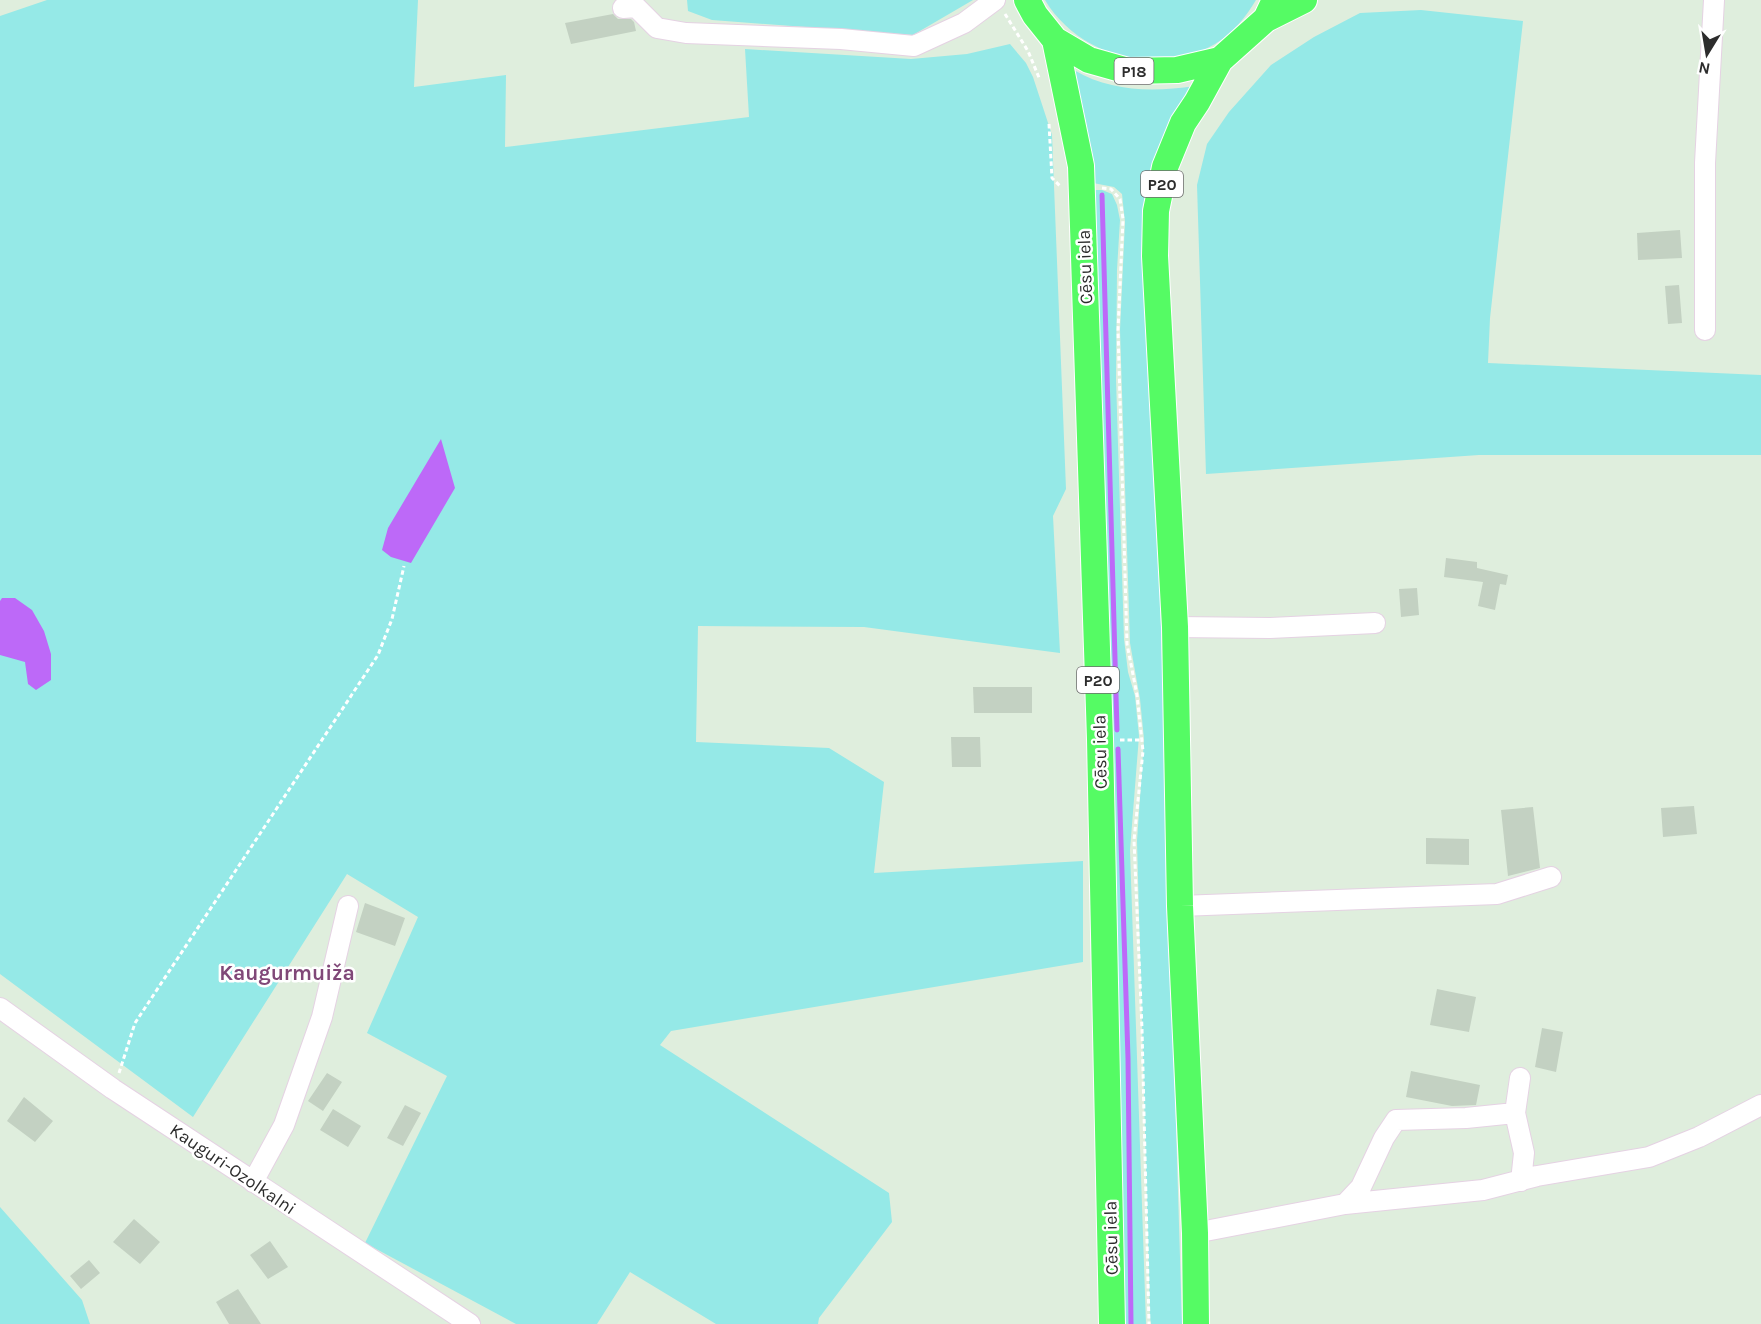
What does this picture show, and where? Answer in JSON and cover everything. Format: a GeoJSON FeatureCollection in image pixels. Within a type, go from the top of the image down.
{"type":"FeatureCollection","features":[{"type":"Feature","properties":{"kind":"main road","name":"P18"},"geometry":{"type":"LineString","coordinates":[[1028,0],[1035,15],[1054,40],[1089,60],[1128,71],[1177,70],[1220,60],[1270,9],[1304,0]]}},
{"type":"Feature","properties":{"kind":"main road","name":"Cēsu iela"},"geometry":{"type":"LineString","coordinates":[[1054,40],[1081,166],[1100,739],[1112,1324]]}},
{"type":"Feature","properties":{"kind":"main road","name":"P20"},"geometry":{"type":"LineString","coordinates":[[1196,1324],[1195,1233],[1180,906],[1175,627],[1155,256],[1156,211],[1165,167],[1183,123],[1220,60]]}},
{"type":"Feature","properties":{"kind":"street"},"geometry":{"type":"LineString","coordinates":[[1705,330],[1705,174],[1714,0]]}},
{"type":"Feature","properties":{"kind":"street"},"geometry":{"type":"LineString","coordinates":[[623,8],[636,7],[657,28],[686,33],[841,39],[914,46],[999,5]]}},
{"type":"Feature","properties":{"kind":"street"},"geometry":{"type":"LineString","coordinates":[[1175,627],[1270,628],[1375,623]]}},
{"type":"Feature","properties":{"kind":"street"},"geometry":{"type":"LineString","coordinates":[[1180,906],[1497,894],[1551,877]]}},
{"type":"Feature","properties":{"kind":"street"},"geometry":{"type":"LineString","coordinates":[[253,1182],[284,1125],[322,1017],[348,906]]}},
{"type":"Feature","properties":{"kind":"street","name":"Kauguri-Ozolkalni"},"geometry":{"type":"LineString","coordinates":[[0,1008],[113,1089],[470,1324]]}},
{"type":"Feature","properties":{"kind":"street"},"geometry":{"type":"LineString","coordinates":[[1520,1078],[1515,1113],[1524,1153],[1521,1181]]}},
{"type":"Feature","properties":{"kind":"street"},"geometry":{"type":"LineString","coordinates":[[1195,1233],[1345,1204],[1483,1190],[1649,1157],[1699,1137],[1761,1105]]}},
{"type":"Feature","properties":{"kind":"street"},"geometry":{"type":"LineString","coordinates":[[1345,1204],[1361,1187],[1384,1138],[1396,1120],[1466,1118],[1515,1113]]}},
{"type":"Feature","properties":{"kind":"path"},"geometry":{"type":"LineString","coordinates":[[999,5],[1028,51],[1041,81]]}},
{"type":"Feature","properties":{"kind":"path"},"geometry":{"type":"LineString","coordinates":[[1049,123],[1052,178],[1060,186],[1066,188]]}},
{"type":"Feature","properties":{"kind":"path"},"geometry":{"type":"LineString","coordinates":[[1097,187],[1111,189],[1120,199],[1123,219],[1118,330],[1127,644],[1137,695],[1143,751],[1134,840],[1142,1029],[1149,1324]]}},
{"type":"Feature","properties":{"kind":"path"},"geometry":{"type":"LineString","coordinates":[[113,1089],[135,1023],[378,655],[392,619],[404,566]]}},
{"type":"Feature","properties":{"kind":"shaded area"},"geometry":{"type":"Polygon","coordinates":[[[47,0],[418,0],[414,87],[506,75],[505,147],[749,117],[745,49],[911,59],[967,54],[1010,44],[1026,63],[1033,77],[1052,135],[1066,489],[1053,516],[1060,653],[864,627],[698,626],[696,742],[829,748],[884,782],[874,873],[1083,861],[1083,962],[671,1031],[660,1045],[889,1193],[892,1222],[819,1318],[818,1324],[716,1324],[630,1272],[597,1324],[516,1324],[365,1243],[447,1076],[367,1033],[418,917],[347,874],[193,1117],[0,974],[0,16],[47,0]]]}},
{"type":"Feature","properties":{"kind":"shaded area"},"geometry":{"type":"Polygon","coordinates":[[[687,0],[973,0],[913,35],[712,20],[688,11],[687,0]]]}},
{"type":"Feature","properties":{"kind":"shaded area"},"geometry":{"type":"Polygon","coordinates":[[[1045,0],[1256,0],[1228,35],[1215,44],[1193,54],[1169,59],[1145,60],[1121,56],[1077,35],[1059,19],[1045,0]]]}},
{"type":"Feature","properties":{"kind":"shaded area"},"geometry":{"type":"Polygon","coordinates":[[[1421,10],[1523,21],[1490,318],[1488,363],[1761,375],[1761,455],[1479,455],[1206,474],[1197,185],[1207,144],[1229,112],[1271,65],[1314,37],[1360,13],[1421,10]]]}},
{"type":"Feature","properties":{"kind":"shaded area"},"geometry":{"type":"Polygon","coordinates":[[[1074,70],[1103,83],[1117,86],[1164,89],[1195,86],[1177,113],[1157,151],[1148,199],[1182,1324],[1151,1324],[1150,1317],[1137,841],[1144,739],[1140,699],[1130,643],[1120,330],[1125,222],[1122,194],[1114,187],[1093,183],[1086,123],[1074,70]]]}},
{"type":"Feature","properties":{"kind":"shaded area"},"geometry":{"type":"Polygon","coordinates":[[[1093,190],[1102,190],[1112,194],[1120,220],[1116,379],[1124,639],[1128,672],[1135,696],[1139,736],[1130,850],[1146,1324],[1123,1324],[1119,1032],[1093,190]]]}},
{"type":"Feature","properties":{"kind":"shaded area"},"geometry":{"type":"Polygon","coordinates":[[[441,439],[455,488],[411,563],[391,557],[382,550],[388,528],[441,439]]]}},
{"type":"Feature","properties":{"kind":"shaded area"},"geometry":{"type":"Polygon","coordinates":[[[2,598],[15,598],[32,610],[44,631],[51,654],[51,680],[36,690],[28,684],[25,662],[0,655],[0,601],[2,598]]]}},
{"type":"Feature","properties":{"kind":"shaded area"},"geometry":{"type":"Polygon","coordinates":[[[0,1207],[82,1300],[90,1324],[0,1324],[0,1207]]]}},
{"type":"Feature","properties":{"kind":"building"},"geometry":{"type":"Polygon","coordinates":[[[613,14],[618,19],[631,19],[636,31],[571,44],[565,23],[613,14]]]}},
{"type":"Feature","properties":{"kind":"building"},"geometry":{"type":"Polygon","coordinates":[[[1680,230],[1682,258],[1638,260],[1637,233],[1680,230]]]}},
{"type":"Feature","properties":{"kind":"building"},"geometry":{"type":"Polygon","coordinates":[[[1679,285],[1682,323],[1668,324],[1665,286],[1679,285]]]}},
{"type":"Feature","properties":{"kind":"building"},"geometry":{"type":"Polygon","coordinates":[[[1446,558],[1477,562],[1477,568],[1508,575],[1506,585],[1500,584],[1495,610],[1478,606],[1483,582],[1444,577],[1446,558]]]}},
{"type":"Feature","properties":{"kind":"building"},"geometry":{"type":"Polygon","coordinates":[[[1417,588],[1419,615],[1401,617],[1399,589],[1417,588]]]}},
{"type":"Feature","properties":{"kind":"building"},"geometry":{"type":"Polygon","coordinates":[[[973,687],[1032,687],[1032,713],[974,713],[973,687]]]}},
{"type":"Feature","properties":{"kind":"building"},"geometry":{"type":"Polygon","coordinates":[[[951,737],[980,737],[981,767],[952,767],[951,737]]]}},
{"type":"Feature","properties":{"kind":"building"},"geometry":{"type":"Polygon","coordinates":[[[1694,806],[1697,834],[1663,837],[1661,808],[1694,806]]]}},
{"type":"Feature","properties":{"kind":"building"},"geometry":{"type":"Polygon","coordinates":[[[1533,807],[1540,868],[1508,876],[1501,810],[1533,807]]]}},
{"type":"Feature","properties":{"kind":"building"},"geometry":{"type":"Polygon","coordinates":[[[1426,838],[1469,839],[1469,865],[1426,864],[1426,838]]]}},
{"type":"Feature","properties":{"kind":"building"},"geometry":{"type":"Polygon","coordinates":[[[365,903],[405,918],[395,946],[356,932],[365,903]]]}},
{"type":"Feature","properties":{"kind":"building"},"geometry":{"type":"Polygon","coordinates":[[[1437,989],[1476,997],[1469,1032],[1430,1025],[1437,989]]]}},
{"type":"Feature","properties":{"kind":"building"},"geometry":{"type":"Polygon","coordinates":[[[1542,1028],[1563,1032],[1556,1072],[1535,1067],[1542,1028]]]}},
{"type":"Feature","properties":{"kind":"building"},"geometry":{"type":"Polygon","coordinates":[[[1411,1071],[1480,1085],[1476,1105],[1452,1106],[1406,1097],[1411,1071]]]}},
{"type":"Feature","properties":{"kind":"building"},"geometry":{"type":"Polygon","coordinates":[[[327,1073],[342,1082],[323,1111],[308,1101],[327,1073]]]}},
{"type":"Feature","properties":{"kind":"building"},"geometry":{"type":"Polygon","coordinates":[[[24,1097],[53,1121],[35,1142],[7,1121],[24,1097]]]}},
{"type":"Feature","properties":{"kind":"building"},"geometry":{"type":"Polygon","coordinates":[[[405,1105],[421,1113],[403,1146],[387,1138],[405,1105]]]}},
{"type":"Feature","properties":{"kind":"building"},"geometry":{"type":"Polygon","coordinates":[[[333,1109],[361,1126],[348,1147],[320,1130],[333,1109]]]}},
{"type":"Feature","properties":{"kind":"building"},"geometry":{"type":"Polygon","coordinates":[[[134,1219],[160,1242],[140,1264],[113,1242],[134,1219]]]}},
{"type":"Feature","properties":{"kind":"building"},"geometry":{"type":"Polygon","coordinates":[[[270,1241],[288,1267],[268,1279],[250,1255],[270,1241]]]}},
{"type":"Feature","properties":{"kind":"building"},"geometry":{"type":"Polygon","coordinates":[[[89,1260],[100,1273],[81,1289],[70,1276],[89,1260]]]}},
{"type":"Feature","properties":{"kind":"building"},"geometry":{"type":"Polygon","coordinates":[[[238,1289],[261,1324],[229,1324],[216,1302],[238,1289]]]}},
{"type":"Feature","properties":{"kind":"waterway"},"geometry":{"type":"LineString","coordinates":[[1102,195],[1117,730]]}},
{"type":"Feature","properties":{"kind":"waterway"},"geometry":{"type":"LineString","coordinates":[[1118,749],[1128,1058],[1131,1324]]}},
{"type":"Feature","properties":{"kind":"district","name":"Kaugurmuiža"},"geometry":{"type":"Point","coordinates":[287,973]}}]}
